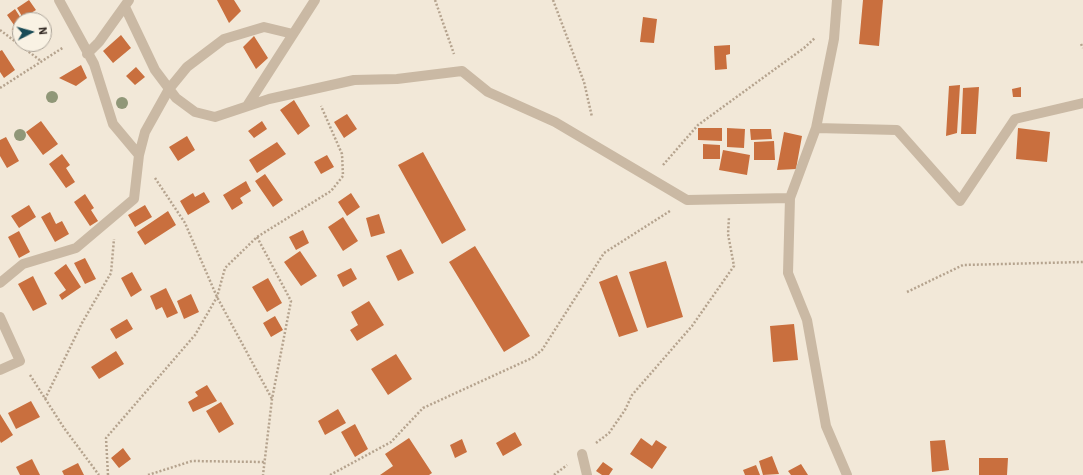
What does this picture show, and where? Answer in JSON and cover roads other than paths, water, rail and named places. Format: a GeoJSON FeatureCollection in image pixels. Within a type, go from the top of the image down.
{"type":"FeatureCollection","features":[{"type":"Feature","properties":{"kind":"street"},"geometry":{"type":"LineString","coordinates":[[60,0],[94,64],[113,124],[139,154]]}},
{"type":"Feature","properties":{"kind":"street"},"geometry":{"type":"LineString","coordinates":[[248,106],[315,0]]}},
{"type":"Feature","properties":{"kind":"street"},"geometry":{"type":"LineString","coordinates":[[837,0],[834,39],[816,128],[790,198],[788,272],[807,320],[826,426],[847,475]]}},
{"type":"Feature","properties":{"kind":"street"},"geometry":{"type":"LineString","coordinates":[[88,54],[99,42],[127,4]]}},
{"type":"Feature","properties":{"kind":"street"},"geometry":{"type":"LineString","coordinates":[[127,4],[155,70],[176,98],[196,112],[215,117],[269,99],[354,80],[397,79],[462,71],[488,92],[555,122],[687,200],[790,198]]}},
{"type":"Feature","properties":{"kind":"street"},"geometry":{"type":"LineString","coordinates":[[0,283],[23,264],[76,248],[134,199],[139,154],[144,132],[170,89],[187,67],[224,39],[264,27],[293,34]]}},
{"type":"Feature","properties":{"kind":"street"},"geometry":{"type":"LineString","coordinates":[[816,128],[897,130],[960,201],[1015,119],[1083,103]]}},
{"type":"Feature","properties":{"kind":"street"},"geometry":{"type":"LineString","coordinates":[[0,317],[20,361],[0,370]]}},
{"type":"Feature","properties":{"kind":"street"},"geometry":{"type":"LineString","coordinates":[[582,454],[587,475]]}}]}
